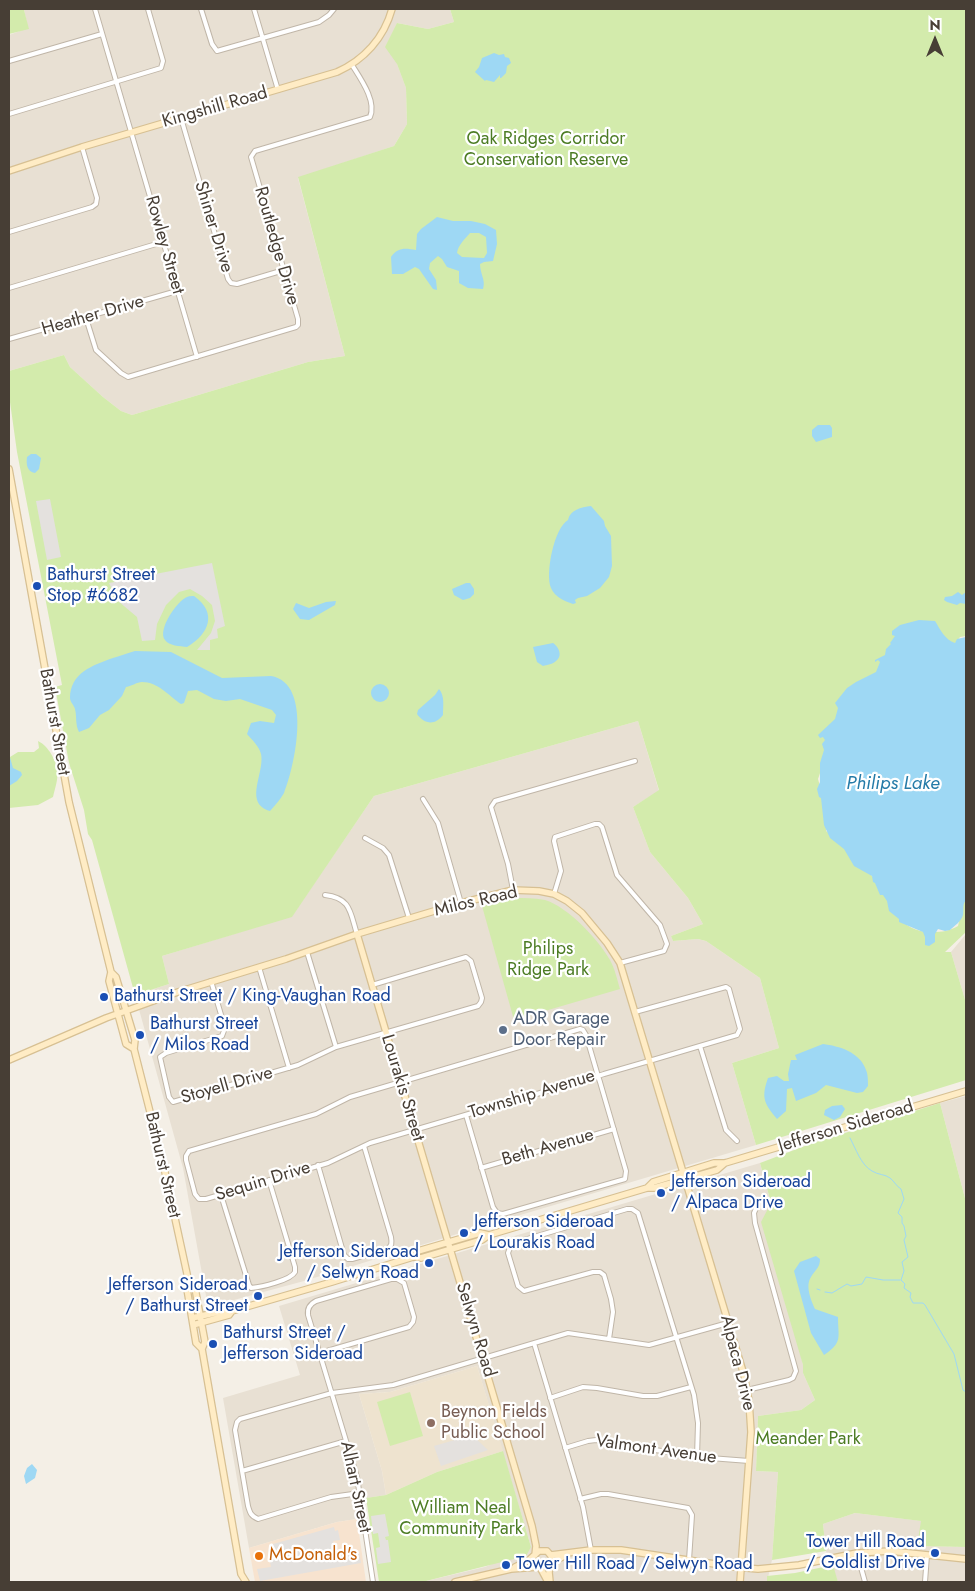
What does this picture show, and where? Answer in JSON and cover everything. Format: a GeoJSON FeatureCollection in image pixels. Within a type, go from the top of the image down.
{"type":"FeatureCollection","features":[{"type":"Feature","properties":{"kind":"street","name":"Rowley Street"},"geometry":{"type":"LineString","coordinates":[[94,9],[197,358]]}},
{"type":"Feature","properties":{"kind":"street"},"geometry":{"type":"LineString","coordinates":[[9,114],[160,69],[163,65],[163,59],[148,9]]}},
{"type":"Feature","properties":{"kind":"street"},"geometry":{"type":"LineString","coordinates":[[201,9],[212,44],[218,51],[319,22],[334,9]]}},
{"type":"Feature","properties":{"kind":"street"},"geometry":{"type":"LineString","coordinates":[[254,9],[278,90]]}},
{"type":"Feature","properties":{"kind":"street","name":"Kingshill Road"},"geometry":{"type":"LineString","coordinates":[[9,170],[330,75],[352,65],[366,53],[378,39],[392,9]]}},
{"type":"Feature","properties":{"kind":"street"},"geometry":{"type":"LineString","coordinates":[[9,61],[102,34]]}},
{"type":"Feature","properties":{"kind":"street","name":"Routledge Drive"},"geometry":{"type":"LineString","coordinates":[[86,318],[96,350],[123,375],[130,376],[197,358],[296,327],[298,319],[251,160],[252,154],[370,117],[371,110],[368,92],[352,65]]}},
{"type":"Feature","properties":{"kind":"street","name":"Shiner Drive"},"geometry":{"type":"LineString","coordinates":[[181,118],[228,279],[231,283],[237,284],[284,270]]}},
{"type":"Feature","properties":{"kind":"street"},"geometry":{"type":"LineString","coordinates":[[9,232],[92,207],[96,204],[97,198],[82,147]]}},
{"type":"Feature","properties":{"kind":"street"},"geometry":{"type":"LineString","coordinates":[[9,288],[163,242]]}},
{"type":"Feature","properties":{"kind":"street","name":"Heather Drive"},"geometry":{"type":"LineString","coordinates":[[9,339],[177,291]]}},
{"type":"Feature","properties":{"kind":"street","name":"Bathurst Street"},"geometry":{"type":"LineString","coordinates":[[9,469],[69,802],[111,972],[109,981],[126,1044],[134,1048]]}},
{"type":"Feature","properties":{"kind":"street"},"geometry":{"type":"LineString","coordinates":[[513,890],[508,864],[492,807],[495,800],[635,761]]}},
{"type":"Feature","properties":{"kind":"street"},"geometry":{"type":"LineString","coordinates":[[423,799],[438,823],[461,903]]}},
{"type":"Feature","properties":{"kind":"street"},"geometry":{"type":"LineString","coordinates":[[554,894],[561,871],[554,841],[555,837],[599,824],[618,875],[660,925],[667,940],[664,950],[620,963]]}},
{"type":"Feature","properties":{"kind":"street"},"geometry":{"type":"LineString","coordinates":[[365,838],[383,848],[389,855],[409,918]]}},
{"type":"Feature","properties":{"kind":"street","name":"Milos Road"},"geometry":{"type":"LineString","coordinates":[[9,1060],[118,1014],[211,981],[308,952],[356,934],[461,903],[513,890],[539,891],[554,894],[567,901],[582,913],[608,943],[620,963],[684,1176]]}},
{"type":"Feature","properties":{"kind":"street"},"geometry":{"type":"LineString","coordinates":[[325,895],[335,896],[344,900],[356,934]]}},
{"type":"Feature","properties":{"kind":"street","name":"Lourakis Street"},"geometry":{"type":"LineString","coordinates":[[356,934],[450,1250]]}},
{"type":"Feature","properties":{"kind":"street"},"geometry":{"type":"LineString","coordinates":[[308,952],[336,1047]]}},
{"type":"Feature","properties":{"kind":"street","name":"Stoyell Drive"},"geometry":{"type":"LineString","coordinates":[[211,981],[225,1033],[222,1036],[162,1054],[159,1061],[170,1100],[178,1102],[289,1068],[336,1047],[478,1006],[482,1002],[471,961],[466,957],[372,985]]}},
{"type":"Feature","properties":{"kind":"street"},"geometry":{"type":"LineString","coordinates":[[259,967],[289,1068]]}},
{"type":"Feature","properties":{"kind":"street","name":"Bathurst Street"},"geometry":{"type":"LineString","coordinates":[[111,972],[116,977],[135,1040],[134,1048],[163,1163],[189,1282],[187,1289],[196,1343],[202,1349]]}},
{"type":"Feature","properties":{"kind":"street","name":"Township Avenue"},"geometry":{"type":"LineString","coordinates":[[415,1130],[737,1035],[739,1032],[740,1025],[729,989],[726,987],[635,1012]]}},
{"type":"Feature","properties":{"kind":"street"},"geometry":{"type":"LineString","coordinates":[[401,1082],[580,1029],[583,1030],[626,1171],[624,1179],[500,1214],[497,1213],[493,1206],[466,1115]]}},
{"type":"Feature","properties":{"kind":"street"},"geometry":{"type":"LineString","coordinates":[[700,1046],[726,1130],[737,1141]]}},
{"type":"Feature","properties":{"kind":"street","name":"Sequin Drive"},"geometry":{"type":"LineString","coordinates":[[401,1082],[350,1097],[316,1114],[189,1151],[186,1160],[197,1196],[202,1199],[339,1159],[370,1143],[415,1130]]}},
{"type":"Feature","properties":{"kind":"street","name":"Jefferson Sideroad"},"geometry":{"type":"LineString","coordinates":[[192,1318],[228,1310],[232,1311],[413,1257],[422,1258],[450,1250],[489,1236],[647,1188],[654,1188],[684,1176],[717,1170],[725,1163],[966,1091]]}},
{"type":"Feature","properties":{"kind":"street","name":"Beth Avenue"},"geometry":{"type":"LineString","coordinates":[[481,1168],[614,1129]]}},
{"type":"Feature","properties":{"kind":"street"},"geometry":{"type":"LineString","coordinates":[[318,1165],[344,1254],[348,1259],[359,1258],[387,1249],[392,1243],[391,1237],[364,1146]]}},
{"type":"Feature","properties":{"kind":"street","name":"Alpaca Drive"},"geometry":{"type":"LineString","coordinates":[[684,1176],[747,1390],[751,1421],[740,1582]]}},
{"type":"Feature","properties":{"kind":"street"},"geometry":{"type":"LineString","coordinates":[[221,1195],[249,1286],[252,1288],[258,1287],[283,1280],[291,1277],[295,1272],[269,1180]]}},
{"type":"Feature","properties":{"kind":"street"},"geometry":{"type":"LineString","coordinates":[[747,1390],[790,1380],[796,1371],[755,1223],[754,1213],[756,1206]]}},
{"type":"Feature","properties":{"kind":"street"},"geometry":{"type":"LineString","coordinates":[[609,1339],[612,1305],[604,1276],[600,1272],[593,1272],[524,1291],[518,1286],[510,1261],[508,1253],[511,1245],[627,1209],[638,1213],[691,1387],[698,1423],[697,1457]]}},
{"type":"Feature","properties":{"kind":"street","name":"Jefferson Sideroad"},"geometry":{"type":"LineString","coordinates":[[413,1257],[418,1251],[480,1233],[489,1236]]}},
{"type":"Feature","properties":{"kind":"street","name":"Selwyn Road"},"geometry":{"type":"LineString","coordinates":[[450,1250],[532,1526],[536,1546],[534,1556]]}},
{"type":"Feature","properties":{"kind":"street","name":"Alhart Street"},"geometry":{"type":"LineString","coordinates":[[320,1353],[409,1327],[414,1317],[404,1283],[397,1279],[391,1279],[311,1304],[308,1309],[308,1314],[357,1477],[372,1582]]}},
{"type":"Feature","properties":{"kind":"street","name":"Bathurst Street"},"geometry":{"type":"LineString","coordinates":[[189,1282],[195,1288],[205,1342],[202,1349],[241,1574],[246,1582]]}},
{"type":"Feature","properties":{"kind":"street","name":"Jefferson Sideroad"},"geometry":{"type":"LineString","coordinates":[[193,1325],[229,1315],[232,1311]]}},
{"type":"Feature","properties":{"kind":"street"},"geometry":{"type":"LineString","coordinates":[[360,1493],[331,1497],[258,1518],[250,1513],[235,1430],[237,1422],[240,1419],[332,1392],[393,1385],[568,1333],[650,1345],[728,1323]]}},
{"type":"Feature","properties":{"kind":"street"},"geometry":{"type":"LineString","coordinates":[[534,1343],[580,1499],[591,1550]]}},
{"type":"Feature","properties":{"kind":"street"},"geometry":{"type":"LineString","coordinates":[[550,1398],[583,1388],[597,1388],[644,1396],[657,1396],[691,1387]]}},
{"type":"Feature","properties":{"kind":"street","name":"Valmont Avenue"},"geometry":{"type":"LineString","coordinates":[[565,1448],[588,1440],[596,1440],[697,1457],[749,1462]]}},
{"type":"Feature","properties":{"kind":"street"},"geometry":{"type":"LineString","coordinates":[[242,1471],[346,1441]]}},
{"type":"Feature","properties":{"kind":"street"},"geometry":{"type":"LineString","coordinates":[[580,1499],[608,1494],[688,1508],[692,1514],[689,1560]]}},
{"type":"Feature","properties":{"kind":"street","name":"Selwyn Road"},"geometry":{"type":"LineString","coordinates":[[532,1526],[545,1551]]}},
{"type":"Feature","properties":{"kind":"street"},"geometry":{"type":"LineString","coordinates":[[510,1569],[534,1556],[539,1551],[545,1551],[550,1555],[591,1550],[631,1551],[742,1568],[770,1569],[789,1567],[857,1552],[890,1551],[966,1559]]}},
{"type":"Feature","properties":{"kind":"street"},"geometry":{"type":"LineString","coordinates":[[857,1552],[866,1582]]}},
{"type":"Feature","properties":{"kind":"street"},"geometry":{"type":"LineString","coordinates":[[455,1582],[510,1569],[540,1568],[572,1553]]}},
{"type":"Feature","properties":{"kind":"street"},"geometry":{"type":"LineString","coordinates":[[549,1582],[550,1555]]}},
{"type":"Feature","properties":{"kind":"street"},"geometry":{"type":"LineString","coordinates":[[925,1582],[927,1555]]}},
{"type":"Feature","properties":{"kind":"street"},"geometry":{"type":"LineString","coordinates":[[534,1556],[534,1564],[540,1568],[549,1582]]}},
{"type":"Feature","properties":{"kind":"street","name":"Bathurst Street"},"geometry":{"type":"LineString","coordinates":[[239,1582],[241,1574]]}},
{"type":"Feature","properties":{"kind":"shaded area"},"geometry":{"type":"Polygon","coordinates":[[[450,9],[454,22],[428,29],[397,23],[397,64],[406,88],[407,124],[394,146],[298,178],[345,356],[308,362],[132,415],[121,411],[103,397],[70,367],[64,355],[9,371],[9,35],[28,28],[24,10],[450,9]]]}},
{"type":"Feature","properties":{"kind":"shaded area"},"geometry":{"type":"Polygon","coordinates":[[[50,499],[61,557],[47,560],[36,501],[50,499]]]}},
{"type":"Feature","properties":{"kind":"shaded area"},"geometry":{"type":"Polygon","coordinates":[[[212,563],[225,626],[217,629],[218,638],[210,640],[210,650],[197,650],[211,633],[215,621],[212,605],[202,596],[190,589],[179,592],[166,605],[157,624],[155,640],[142,641],[137,617],[118,601],[109,583],[212,563]]]}},
{"type":"Feature","properties":{"kind":"shaded area"},"geometry":{"type":"Polygon","coordinates":[[[638,721],[659,791],[633,807],[650,852],[688,898],[703,924],[671,936],[673,941],[698,939],[706,941],[760,978],[779,1048],[732,1063],[756,1145],[304,1281],[208,1307],[183,1168],[135,995],[169,984],[162,956],[292,916],[374,796],[638,721]]]}},
{"type":"Feature","properties":{"kind":"shaded area"},"geometry":{"type":"Polygon","coordinates":[[[966,934],[966,1003],[951,952],[966,934]]]}},
{"type":"Feature","properties":{"kind":"shaded area"},"geometry":{"type":"Polygon","coordinates":[[[966,1096],[966,1202],[940,1103],[966,1096]]]}},
{"type":"Feature","properties":{"kind":"shaded area"},"geometry":{"type":"Polygon","coordinates":[[[760,1163],[771,1203],[803,1373],[815,1400],[801,1410],[758,1416],[756,1471],[778,1472],[772,1560],[767,1582],[422,1582],[485,1567],[531,1547],[477,1366],[390,1392],[359,1394],[382,1471],[386,1495],[354,1500],[357,1519],[337,1522],[249,1548],[223,1398],[300,1375],[279,1306],[760,1163]]]}},
{"type":"Feature","properties":{"kind":"shaded area","name":"Beynon Fields Public School"},"geometry":{"type":"Polygon","coordinates":[[[477,1366],[503,1451],[437,1472],[386,1495],[382,1471],[359,1394],[390,1392],[477,1366]]]}},
{"type":"Feature","properties":{"kind":"shaded area"},"geometry":{"type":"Polygon","coordinates":[[[472,1435],[488,1450],[441,1466],[434,1446],[472,1435]]]}},
{"type":"Feature","properties":{"kind":"shaded area"},"geometry":{"type":"Polygon","coordinates":[[[855,1513],[922,1521],[918,1546],[966,1547],[966,1582],[838,1582],[826,1551],[823,1524],[855,1513]]]}},
{"type":"Feature","properties":{"kind":"shaded area"},"geometry":{"type":"Polygon","coordinates":[[[385,1514],[389,1536],[385,1537],[388,1540],[391,1562],[378,1564],[376,1548],[380,1547],[378,1533],[373,1534],[371,1516],[385,1514]]]}},
{"type":"Feature","properties":{"kind":"shaded area"},"geometry":{"type":"Polygon","coordinates":[[[357,1519],[366,1582],[255,1582],[249,1548],[337,1522],[357,1519]]]}},
{"type":"Feature","properties":{"kind":"shaded area"},"geometry":{"type":"Polygon","coordinates":[[[334,1527],[335,1531],[338,1530],[340,1540],[333,1541],[337,1560],[344,1559],[343,1555],[359,1552],[361,1563],[260,1581],[257,1569],[271,1567],[268,1550],[274,1549],[273,1544],[334,1527]]]}},
{"type":"Feature","properties":{"kind":"green space"},"geometry":{"type":"Polygon","coordinates":[[[9,9],[30,9],[24,10],[29,29],[9,34],[9,9]]]}},
{"type":"Feature","properties":{"kind":"green space","name":"Oak Ridges Corridor Conservation Reserve"},"geometry":{"type":"Polygon","coordinates":[[[450,9],[966,9],[966,636],[960,637],[954,645],[883,666],[830,744],[818,779],[826,808],[826,831],[868,871],[904,923],[921,931],[932,932],[946,931],[958,926],[966,884],[966,932],[945,952],[951,952],[966,1003],[966,1080],[756,1145],[732,1063],[779,1048],[760,978],[706,941],[698,939],[673,941],[671,936],[703,924],[688,898],[650,852],[633,807],[659,790],[638,721],[374,796],[292,917],[162,956],[169,984],[135,995],[92,840],[88,834],[84,810],[69,763],[55,687],[62,685],[17,452],[9,395],[9,371],[64,355],[70,367],[103,397],[121,411],[132,415],[308,362],[345,356],[298,177],[394,146],[407,124],[406,88],[397,64],[385,47],[397,23],[428,29],[454,22],[450,9]]]}},
{"type":"Feature","properties":{"kind":"green space"},"geometry":{"type":"Polygon","coordinates":[[[38,741],[50,752],[56,764],[57,779],[53,797],[38,805],[9,808],[10,757],[18,752],[34,752],[39,748],[38,741]]]}},
{"type":"Feature","properties":{"kind":"green space","name":"Philips Ridge Park"},"geometry":{"type":"Polygon","coordinates":[[[514,898],[545,900],[563,909],[573,917],[605,952],[613,967],[620,989],[514,1020],[482,906],[514,898]]]}},
{"type":"Feature","properties":{"kind":"green space","name":"Meander Park"},"geometry":{"type":"Polygon","coordinates":[[[940,1103],[966,1202],[966,1547],[917,1546],[921,1521],[855,1513],[823,1524],[826,1551],[772,1560],[778,1472],[756,1471],[758,1416],[801,1410],[815,1400],[803,1373],[803,1365],[761,1222],[771,1203],[760,1163],[810,1144],[940,1103]]]}},
{"type":"Feature","properties":{"kind":"green space"},"geometry":{"type":"Polygon","coordinates":[[[410,1392],[423,1436],[390,1446],[377,1402],[410,1392]]]}},
{"type":"Feature","properties":{"kind":"green space","name":"William Neal Community Park"},"geometry":{"type":"Polygon","coordinates":[[[503,1451],[531,1547],[526,1556],[422,1582],[379,1582],[366,1498],[386,1495],[437,1472],[503,1451]]]}},
{"type":"Feature","properties":{"kind":"green space"},"geometry":{"type":"Polygon","coordinates":[[[833,1565],[838,1582],[767,1582],[767,1576],[795,1573],[833,1565]]]}},
{"type":"Feature","properties":{"kind":"water"},"geometry":{"type":"Polygon","coordinates":[[[494,53],[504,54],[511,63],[507,66],[506,73],[501,78],[500,75],[494,82],[485,81],[475,72],[482,58],[494,53]]]}},
{"type":"Feature","properties":{"kind":"water"},"geometry":{"type":"Polygon","coordinates":[[[437,217],[453,221],[471,221],[485,224],[496,230],[497,244],[493,261],[480,264],[484,283],[483,289],[468,288],[459,283],[459,271],[447,267],[438,256],[430,263],[429,269],[436,280],[437,290],[433,289],[419,269],[415,267],[403,274],[392,274],[391,257],[396,251],[402,249],[416,250],[417,234],[437,217]],[[470,233],[460,245],[457,253],[462,257],[484,258],[487,253],[486,237],[479,233],[470,233]]]}},
{"type":"Feature","properties":{"kind":"water"},"geometry":{"type":"Polygon","coordinates":[[[818,425],[830,425],[832,437],[816,442],[812,436],[812,430],[818,425]]]}},
{"type":"Feature","properties":{"kind":"water"},"geometry":{"type":"Polygon","coordinates":[[[31,454],[36,454],[41,458],[39,469],[35,473],[30,471],[27,465],[27,457],[31,454]]]}},
{"type":"Feature","properties":{"kind":"water"},"geometry":{"type":"Polygon","coordinates":[[[591,506],[604,521],[611,536],[612,566],[609,577],[600,588],[587,596],[578,598],[575,600],[576,603],[573,604],[560,598],[551,588],[549,581],[550,562],[555,541],[571,514],[580,508],[591,506]]]}},
{"type":"Feature","properties":{"kind":"water"},"geometry":{"type":"Polygon","coordinates":[[[470,583],[474,589],[474,594],[470,598],[463,600],[454,595],[452,589],[470,583]]]}},
{"type":"Feature","properties":{"kind":"water"},"geometry":{"type":"Polygon","coordinates":[[[958,592],[962,595],[966,592],[966,604],[960,603],[957,605],[944,600],[945,597],[952,596],[958,592]]]}},
{"type":"Feature","properties":{"kind":"water"},"geometry":{"type":"Polygon","coordinates":[[[194,596],[206,609],[208,623],[205,630],[195,642],[187,647],[169,643],[163,635],[169,616],[183,600],[194,596]]]}},
{"type":"Feature","properties":{"kind":"water"},"geometry":{"type":"Polygon","coordinates":[[[336,601],[335,605],[309,620],[300,619],[293,609],[296,603],[309,608],[326,602],[336,601]]]}},
{"type":"Feature","properties":{"kind":"water","name":"Philips Lake"},"geometry":{"type":"Polygon","coordinates":[[[919,620],[935,621],[951,642],[955,643],[957,639],[966,637],[966,900],[963,915],[959,922],[950,930],[938,929],[935,934],[935,942],[929,946],[925,945],[923,932],[899,922],[899,919],[889,911],[887,901],[883,895],[880,895],[872,876],[854,866],[844,849],[830,838],[824,825],[821,798],[817,789],[820,782],[820,763],[824,750],[822,744],[825,740],[818,735],[835,719],[838,708],[835,703],[847,688],[876,672],[880,662],[878,660],[875,662],[875,660],[885,655],[886,649],[895,636],[892,635],[892,631],[900,625],[919,620]]]}},
{"type":"Feature","properties":{"kind":"water"},"geometry":{"type":"Polygon","coordinates":[[[553,643],[558,649],[559,657],[553,663],[543,666],[537,662],[533,647],[553,643]]]}},
{"type":"Feature","properties":{"kind":"water"},"geometry":{"type":"Polygon","coordinates":[[[135,651],[171,652],[222,678],[271,676],[284,682],[292,693],[296,709],[296,746],[293,764],[284,793],[270,811],[262,807],[258,801],[256,794],[261,754],[247,734],[251,723],[260,721],[274,723],[276,715],[272,710],[240,699],[226,701],[214,699],[197,690],[188,691],[184,703],[181,704],[153,684],[140,682],[126,687],[122,696],[109,710],[100,715],[89,728],[79,732],[75,709],[70,698],[71,689],[78,676],[91,667],[135,651]]]}},
{"type":"Feature","properties":{"kind":"water"},"geometry":{"type":"Polygon","coordinates":[[[380,684],[386,687],[389,693],[386,699],[380,702],[374,699],[371,693],[374,687],[380,684]]]}},
{"type":"Feature","properties":{"kind":"water"},"geometry":{"type":"Polygon","coordinates":[[[439,689],[443,698],[443,715],[437,721],[426,722],[417,714],[418,710],[439,689]]]}},
{"type":"Feature","properties":{"kind":"water"},"geometry":{"type":"Polygon","coordinates":[[[9,754],[13,768],[21,772],[22,775],[9,786],[9,754]]]}},
{"type":"Feature","properties":{"kind":"water"},"geometry":{"type":"Polygon","coordinates":[[[823,1044],[836,1046],[854,1054],[867,1072],[868,1086],[863,1092],[857,1093],[826,1085],[816,1093],[796,1101],[792,1088],[787,1089],[786,1111],[777,1119],[769,1109],[764,1096],[768,1078],[777,1076],[784,1081],[789,1081],[788,1074],[791,1060],[797,1060],[795,1055],[823,1044]]]}},
{"type":"Feature","properties":{"kind":"water"},"geometry":{"type":"Polygon","coordinates":[[[842,1105],[845,1109],[840,1117],[834,1120],[824,1115],[825,1110],[832,1106],[842,1105]]]}},
{"type":"Feature","properties":{"kind":"water"},"geometry":{"type":"Polygon","coordinates":[[[816,1256],[820,1259],[819,1265],[809,1281],[809,1293],[815,1309],[838,1317],[839,1335],[837,1343],[824,1355],[811,1333],[794,1271],[800,1262],[816,1256]]]}},
{"type":"Feature","properties":{"kind":"water"},"geometry":{"type":"Polygon","coordinates":[[[32,1464],[37,1470],[35,1478],[26,1484],[24,1476],[27,1468],[32,1464]]]}},
{"type":"Feature","properties":{"kind":"waterway"},"geometry":{"type":"LineString","coordinates":[[850,1138],[865,1165],[874,1172],[892,1179],[901,1189],[904,1199],[898,1213],[902,1217],[908,1257],[902,1262],[904,1271],[901,1280],[905,1284],[904,1288],[911,1293],[910,1297],[913,1303],[923,1303],[925,1305],[954,1354],[963,1390],[966,1392]]}},
{"type":"Feature","properties":{"kind":"waterway"},"geometry":{"type":"LineString","coordinates":[[825,1292],[832,1293],[847,1284],[851,1286],[862,1284],[866,1277],[900,1280]]}},
{"type":"Feature","properties":{"kind":"place","name":"Bathurst Street Stop #6682"},"geometry":{"type":"Point","coordinates":[37,586]}},
{"type":"Feature","properties":{"kind":"place","name":"Bathurst Street / King-Vaughan Road"},"geometry":{"type":"Point","coordinates":[104,997]}},
{"type":"Feature","properties":{"kind":"place","name":"ADR Garage Door Repair"},"geometry":{"type":"Point","coordinates":[503,1030]}},
{"type":"Feature","properties":{"kind":"place","name":"Bathurst Street / Milos Road"},"geometry":{"type":"Point","coordinates":[140,1035]}},
{"type":"Feature","properties":{"kind":"place","name":"Jefferson Sideroad / Alpaca Drive"},"geometry":{"type":"Point","coordinates":[661,1193]}},
{"type":"Feature","properties":{"kind":"place","name":"Jefferson Sideroad / Lourakis Road"},"geometry":{"type":"Point","coordinates":[464,1233]}},
{"type":"Feature","properties":{"kind":"place","name":"Jefferson Sideroad / Selwyn Road"},"geometry":{"type":"Point","coordinates":[429,1263]}},
{"type":"Feature","properties":{"kind":"place","name":"Jefferson Sideroad / Bathurst Street"},"geometry":{"type":"Point","coordinates":[258,1296]}},
{"type":"Feature","properties":{"kind":"place","name":"Bathurst Street / Jefferson Sideroad"},"geometry":{"type":"Point","coordinates":[213,1344]}},
{"type":"Feature","properties":{"kind":"place","name":"Beynon Fields Public School"},"geometry":{"type":"Point","coordinates":[431,1423]}},
{"type":"Feature","properties":{"kind":"place","name":"Tower Hill Road / Goldlist Drive"},"geometry":{"type":"Point","coordinates":[935,1553]}},
{"type":"Feature","properties":{"kind":"place","name":"McDonald's"},"geometry":{"type":"Point","coordinates":[259,1556]}},
{"type":"Feature","properties":{"kind":"place","name":"Tower Hill Road / Selwyn Road"},"geometry":{"type":"Point","coordinates":[506,1565]}}]}
